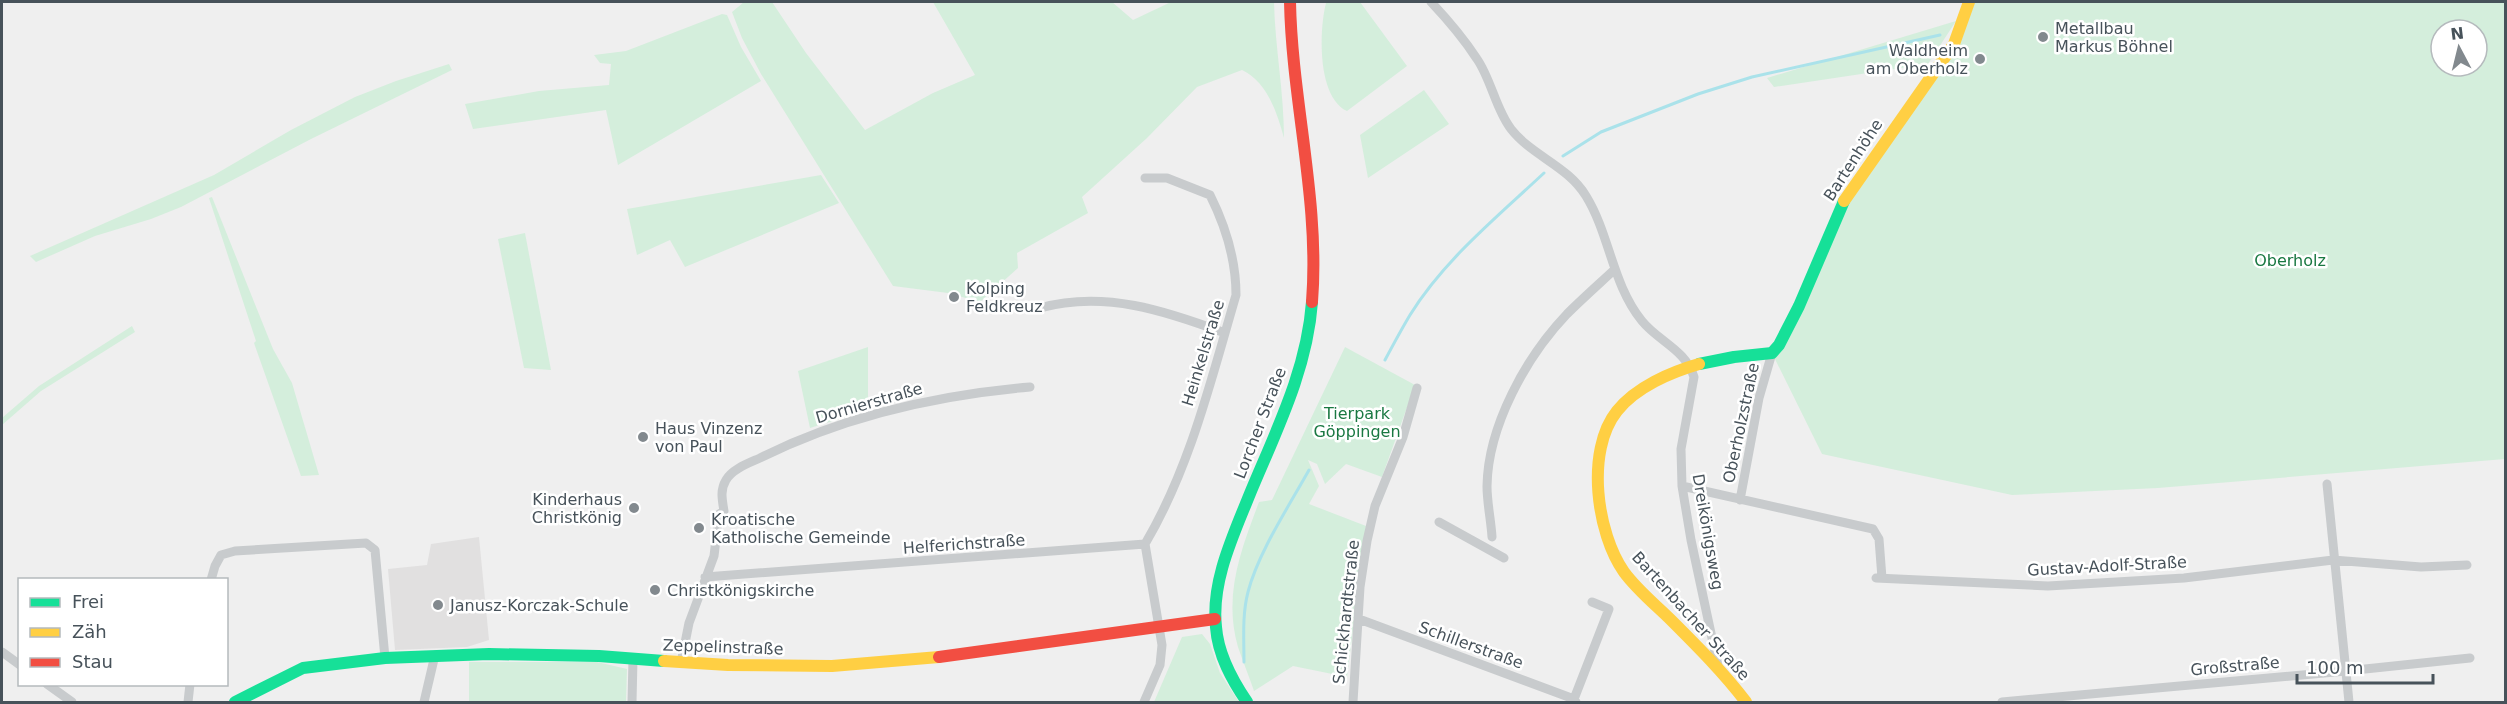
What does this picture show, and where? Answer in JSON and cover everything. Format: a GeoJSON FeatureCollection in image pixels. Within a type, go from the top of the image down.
{"type":"FeatureCollection","features":[{"type":"Feature","properties":{"kind":"street","name":"Lorcher Straße"},"geometry":{"type":"LineString","coordinates":[[1246,702],[1225,661],[1218,637],[1215,618],[1222,574],[1231,540],[1290,400],[1306,344],[1312,310],[1313,259],[1310,207],[1291,70],[1290,2]]}},
{"type":"Feature","properties":{"kind":"street"},"geometry":{"type":"LineString","coordinates":[[1431,2],[1478,59],[1511,129],[1538,153],[1563,170],[1585,194],[1600,223],[1614,270],[1627,297],[1643,322],[1675,349],[1691,367]]}},
{"type":"Feature","properties":{"kind":"street","name":"Bartenhöhe"},"geometry":{"type":"LineString","coordinates":[[1775,349],[1799,306],[1840,207],[1954,44],[1969,2]]}},
{"type":"Feature","properties":{"kind":"street","name":"Heinkelstraße"},"geometry":{"type":"LineString","coordinates":[[1145,178],[1167,178],[1210,195],[1220,216],[1236,275],[1236,295],[1190,448],[1162,516],[1145,544]]}},
{"type":"Feature","properties":{"kind":"street"},"geometry":{"type":"LineString","coordinates":[[1492,537],[1487,487],[1490,460],[1496,433],[1511,395],[1540,349],[1566,316],[1614,270]]}},
{"type":"Feature","properties":{"kind":"street"},"geometry":{"type":"LineString","coordinates":[[1040,308],[1072,301],[1121,302],[1170,313],[1225,333]]}},
{"type":"Feature","properties":{"kind":"street","name":"Bartenbacher Straße"},"geometry":{"type":"LineString","coordinates":[[1746,702],[1718,666],[1620,567],[1606,531],[1597,476],[1603,445],[1616,412],[1644,387],[1691,367],[1775,349]]}},
{"type":"Feature","properties":{"kind":"street","name":"Oberholzstraße"},"geometry":{"type":"LineString","coordinates":[[1740,500],[1759,398],[1775,349]]}},
{"type":"Feature","properties":{"kind":"street","name":"Dreikönigsweg"},"geometry":{"type":"LineString","coordinates":[[1691,367],[1694,377],[1681,449],[1682,486],[1718,666]]}},
{"type":"Feature","properties":{"kind":"street","name":"Dornierstraße"},"geometry":{"type":"LineString","coordinates":[[705,577],[714,556],[719,514],[724,511],[721,492],[726,478],[738,469],[794,441],[855,420],[922,403],[1030,387]]}},
{"type":"Feature","properties":{"kind":"street","name":"Schickhardtstraße"},"geometry":{"type":"LineString","coordinates":[[1353,702],[1360,587],[1375,506],[1403,437],[1417,388]]}},
{"type":"Feature","properties":{"kind":"street"},"geometry":{"type":"LineString","coordinates":[[2327,484],[2349,702]]}},
{"type":"Feature","properties":{"kind":"street","name":"Gustav-Adolf-Straße"},"geometry":{"type":"LineString","coordinates":[[1682,486],[1873,529],[1880,539],[1879,578],[2048,586],[2184,578],[2333,560],[2421,567],[2467,565]]}},
{"type":"Feature","properties":{"kind":"street"},"geometry":{"type":"LineString","coordinates":[[1439,522],[1504,558]]}},
{"type":"Feature","properties":{"kind":"street"},"geometry":{"type":"LineString","coordinates":[[212,578],[214,566],[221,555],[235,551],[366,543],[375,550],[385,658]]}},
{"type":"Feature","properties":{"kind":"street"},"geometry":{"type":"LineString","coordinates":[[1144,702],[1160,665],[1162,645],[1145,544]]}},
{"type":"Feature","properties":{"kind":"street","name":"Helferichstraße"},"geometry":{"type":"LineString","coordinates":[[705,577],[1145,544]]}},
{"type":"Feature","properties":{"kind":"street"},"geometry":{"type":"LineString","coordinates":[[681,663],[689,623],[705,577]]}},
{"type":"Feature","properties":{"kind":"street","name":"Schillerstraße"},"geometry":{"type":"LineString","coordinates":[[1359,619],[1575,701],[1609,609],[1592,602]]}},
{"type":"Feature","properties":{"kind":"street","name":"Zeppelinstraße"},"geometry":{"type":"LineString","coordinates":[[235,702],[303,668],[385,658],[435,655],[587,655],[681,663],[832,666],[919,660],[1023,647],[1215,618]]}},
{"type":"Feature","properties":{"kind":"street"},"geometry":{"type":"LineString","coordinates":[[2,652],[18,664]]}},
{"type":"Feature","properties":{"kind":"street"},"geometry":{"type":"LineString","coordinates":[[424,702],[435,655]]}},
{"type":"Feature","properties":{"kind":"street","name":"Großstraße"},"geometry":{"type":"LineString","coordinates":[[2002,702],[2470,658]]}},
{"type":"Feature","properties":{"kind":"street"},"geometry":{"type":"LineString","coordinates":[[632,702],[633,659]]}},
{"type":"Feature","properties":{"kind":"street"},"geometry":{"type":"LineString","coordinates":[[50,686],[72,702]]}},
{"type":"Feature","properties":{"kind":"street"},"geometry":{"type":"LineString","coordinates":[[188,702],[190,686]]}},
{"type":"Feature","properties":{"kind":"shaded area","name":"Janusz-Korczak-Schule"},"geometry":{"type":"Polygon","coordinates":[[[479,537],[489,640],[467,647],[395,650],[388,569],[427,565],[431,544],[479,537]]]}},
{"type":"Feature","properties":{"kind":"green space"},"geometry":{"type":"Polygon","coordinates":[[[744,2],[772,2],[806,53],[865,130],[933,93],[975,75],[933,2],[1112,2],[1133,20],[1171,2],[1274,2],[1284,138],[1270,99],[1251,75],[1242,70],[1197,87],[1147,138],[1082,197],[1088,213],[1017,253],[1018,268],[980,302],[948,293],[893,286],[761,74],[742,38],[732,12],[744,2]]]}},
{"type":"Feature","properties":{"kind":"green space"},"geometry":{"type":"Polygon","coordinates":[[[1360,2],[1407,66],[1347,111],[1337,103],[1325,78],[1322,29],[1326,3],[1360,2]]]}},
{"type":"Feature","properties":{"kind":"green space","name":"Oberholz"},"geometry":{"type":"Polygon","coordinates":[[[1972,2],[2505,2],[2505,459],[2158,488],[2012,495],[1822,454],[1772,353],[1840,207],[1933,77],[1972,2]]]}},
{"type":"Feature","properties":{"kind":"green space"},"geometry":{"type":"Polygon","coordinates":[[[722,14],[727,15],[741,47],[761,81],[618,165],[606,110],[473,129],[465,104],[539,91],[609,85],[611,64],[600,63],[594,55],[626,51],[722,14]]]}},
{"type":"Feature","properties":{"kind":"green space"},"geometry":{"type":"Polygon","coordinates":[[[1956,21],[1928,64],[1774,87],[1767,78],[1956,21]]]}},
{"type":"Feature","properties":{"kind":"green space"},"geometry":{"type":"Polygon","coordinates":[[[449,64],[452,70],[311,139],[181,207],[95,236],[36,262],[30,256],[214,175],[291,130],[355,97],[449,64]]]}},
{"type":"Feature","properties":{"kind":"green space"},"geometry":{"type":"Polygon","coordinates":[[[1424,90],[1449,124],[1368,178],[1360,135],[1424,90]]]}},
{"type":"Feature","properties":{"kind":"green space"},"geometry":{"type":"Polygon","coordinates":[[[821,175],[839,203],[685,267],[670,240],[637,255],[627,209],[821,175]]]}},
{"type":"Feature","properties":{"kind":"green space"},"geometry":{"type":"Polygon","coordinates":[[[212,197],[273,349],[292,383],[319,475],[301,476],[254,343],[256,341],[209,198],[212,197]]]}},
{"type":"Feature","properties":{"kind":"green space"},"geometry":{"type":"Polygon","coordinates":[[[525,233],[551,370],[524,368],[498,239],[525,233]]]}},
{"type":"Feature","properties":{"kind":"green space"},"geometry":{"type":"Polygon","coordinates":[[[132,326],[135,332],[41,391],[2,425],[2,418],[39,386],[132,326]]]}},
{"type":"Feature","properties":{"kind":"green space"},"geometry":{"type":"Polygon","coordinates":[[[868,347],[868,410],[810,428],[798,371],[868,347]]]}},
{"type":"Feature","properties":{"kind":"green space","name":"Tierpark Göppingen"},"geometry":{"type":"Polygon","coordinates":[[[1345,347],[1415,385],[1382,477],[1346,464],[1325,484],[1317,464],[1308,460],[1319,486],[1309,504],[1366,526],[1347,677],[1293,666],[1254,691],[1238,647],[1232,609],[1240,555],[1259,502],[1272,500],[1345,347]]]}},
{"type":"Feature","properties":{"kind":"green space"},"geometry":{"type":"Polygon","coordinates":[[[1202,634],[1210,644],[1220,673],[1239,702],[1154,702],[1182,637],[1202,634]]]}},
{"type":"Feature","properties":{"kind":"green space"},"geometry":{"type":"Polygon","coordinates":[[[469,662],[597,662],[627,669],[626,702],[469,702],[469,662]]]}},
{"type":"Feature","properties":{"kind":"waterway"},"geometry":{"type":"LineString","coordinates":[[1563,156],[1601,132],[1698,94],[1752,77],[1940,35]]}},
{"type":"Feature","properties":{"kind":"waterway"},"geometry":{"type":"LineString","coordinates":[[1385,360],[1410,315],[1439,276],[1472,240],[1544,173]]}},
{"type":"Feature","properties":{"kind":"waterway"},"geometry":{"type":"LineString","coordinates":[[1244,662],[1245,609],[1253,577],[1275,530],[1309,470]]}},
{"type":"Feature","properties":{"kind":"traffic: fast"},"geometry":{"type":"LineString","coordinates":[[1699,364],[1772,353],[1779,345],[1799,306],[1844,201]]}},
{"type":"Feature","properties":{"kind":"traffic: fast"},"geometry":{"type":"LineString","coordinates":[[1247,702],[1231,676],[1217,637],[1215,610],[1217,593],[1230,543],[1297,377],[1304,353],[1312,302]]}},
{"type":"Feature","properties":{"kind":"traffic: fast"},"geometry":{"type":"LineString","coordinates":[[235,702],[303,668],[385,658],[489,654],[599,656],[664,661]]}},
{"type":"Feature","properties":{"kind":"traffic: slow"},"geometry":{"type":"LineString","coordinates":[[1844,201],[1954,44],[1969,2]]}},
{"type":"Feature","properties":{"kind":"traffic: slow"},"geometry":{"type":"LineString","coordinates":[[1699,364],[1677,371],[1644,388],[1617,411],[1607,428],[1601,448],[1598,470],[1601,515],[1615,556],[1624,572],[1641,592],[1711,660],[1746,702]]}},
{"type":"Feature","properties":{"kind":"traffic: slow"},"geometry":{"type":"LineString","coordinates":[[664,661],[728,665],[832,666],[939,657]]}},
{"type":"Feature","properties":{"kind":"traffic: jam"},"geometry":{"type":"LineString","coordinates":[[1290,2],[1295,77],[1312,227],[1312,302]]}},
{"type":"Feature","properties":{"kind":"traffic: jam"},"geometry":{"type":"LineString","coordinates":[[939,657],[1215,619]]}},
{"type":"Feature","properties":{"kind":"place","name":"Metallbau Markus Böhnel"},"geometry":{"type":"Point","coordinates":[2043,37]}},
{"type":"Feature","properties":{"kind":"place","name":"Waldheim am Oberholz"},"geometry":{"type":"Point","coordinates":[1980,59]}},
{"type":"Feature","properties":{"kind":"place","name":"Kolping Feldkreuz"},"geometry":{"type":"Point","coordinates":[954,297]}},
{"type":"Feature","properties":{"kind":"place","name":"Haus Vinzenz von Paul"},"geometry":{"type":"Point","coordinates":[643,437]}},
{"type":"Feature","properties":{"kind":"place","name":"Kinderhaus Christkönig"},"geometry":{"type":"Point","coordinates":[634,508]}},
{"type":"Feature","properties":{"kind":"place","name":"Kroatische Katholische Gemeinde"},"geometry":{"type":"Point","coordinates":[699,528]}},
{"type":"Feature","properties":{"kind":"place","name":"Christkönigskirche"},"geometry":{"type":"Point","coordinates":[655,590]}},
{"type":"Feature","properties":{"kind":"place","name":"Janusz-Korczak-Schule"},"geometry":{"type":"Point","coordinates":[438,605]}}]}
